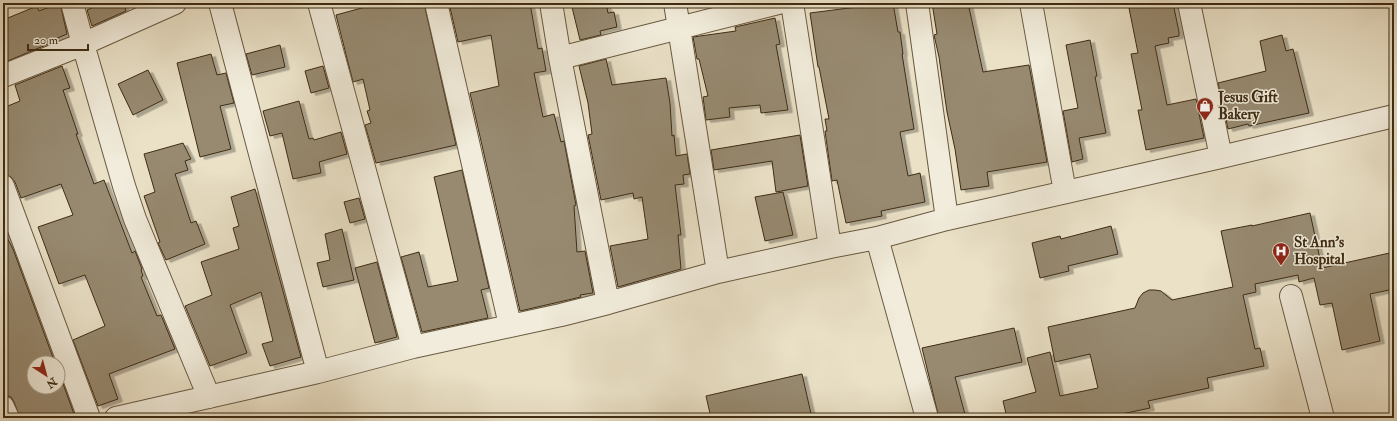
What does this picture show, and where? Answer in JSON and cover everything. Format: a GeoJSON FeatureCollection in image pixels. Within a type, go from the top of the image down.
{"type":"FeatureCollection","features":[{"type":"Feature","properties":{"kind":"street"},"geometry":{"type":"LineString","coordinates":[[72,3],[124,186],[133,212],[209,397]]}},
{"type":"Feature","properties":{"kind":"street"},"geometry":{"type":"LineString","coordinates":[[3,76],[83,44],[175,3]]}},
{"type":"Feature","properties":{"kind":"street"},"geometry":{"type":"LineString","coordinates":[[220,3],[318,372]]}},
{"type":"Feature","properties":{"kind":"street"},"geometry":{"type":"LineString","coordinates":[[319,3],[413,347]]}},
{"type":"Feature","properties":{"kind":"street"},"geometry":{"type":"LineString","coordinates":[[436,3],[510,325]]}},
{"type":"Feature","properties":{"kind":"street"},"geometry":{"type":"LineString","coordinates":[[551,3],[560,58],[608,303]]}},
{"type":"Feature","properties":{"kind":"street"},"geometry":{"type":"LineString","coordinates":[[674,3],[718,272]]}},
{"type":"Feature","properties":{"kind":"street"},"geometry":{"type":"LineString","coordinates":[[560,58],[778,3]]}},
{"type":"Feature","properties":{"kind":"street"},"geometry":{"type":"LineString","coordinates":[[792,3],[830,247]]}},
{"type":"Feature","properties":{"kind":"street"},"geometry":{"type":"LineString","coordinates":[[917,3],[946,219]]}},
{"type":"Feature","properties":{"kind":"street"},"geometry":{"type":"LineString","coordinates":[[1031,3],[1065,192]]}},
{"type":"Feature","properties":{"kind":"street"},"geometry":{"type":"LineString","coordinates":[[1189,3],[1221,157]]}},
{"type":"Feature","properties":{"kind":"street"},"geometry":{"type":"LineString","coordinates":[[116,418],[318,372],[413,347],[608,303],[718,272],[878,238],[946,219],[1394,116]]}},
{"type":"Feature","properties":{"kind":"street"},"geometry":{"type":"LineString","coordinates":[[3,186],[89,418]]}},
{"type":"Feature","properties":{"kind":"street"},"geometry":{"type":"LineString","coordinates":[[878,238],[927,418]]}},
{"type":"Feature","properties":{"kind":"street"},"geometry":{"type":"LineString","coordinates":[[1291,296],[1323,418]]}},
{"type":"Feature","properties":{"kind":"street"},"geometry":{"type":"LineString","coordinates":[[3,407],[8,418]]}},
{"type":"Feature","properties":{"kind":"building"},"geometry":{"type":"Polygon","coordinates":[[[60,3],[67,34],[53,40],[53,42],[3,63],[3,20],[37,6],[39,11],[60,3]]]}},
{"type":"Feature","properties":{"kind":"building"},"geometry":{"type":"Polygon","coordinates":[[[103,3],[123,3],[126,11],[92,26],[87,10],[103,3]]]}},
{"type":"Feature","properties":{"kind":"building"},"geometry":{"type":"Polygon","coordinates":[[[380,3],[424,3],[456,145],[376,163],[365,125],[371,123],[367,111],[370,110],[363,79],[353,82],[336,15],[380,3]]]}},
{"type":"Feature","properties":{"kind":"building"},"geometry":{"type":"Polygon","coordinates":[[[449,3],[530,3],[538,49],[542,48],[546,71],[534,73],[543,117],[554,114],[561,142],[564,141],[576,205],[574,206],[577,252],[585,251],[593,293],[520,311],[470,93],[499,86],[491,35],[458,42],[449,3]]]}},
{"type":"Feature","properties":{"kind":"building"},"geometry":{"type":"Polygon","coordinates":[[[571,3],[606,3],[608,13],[614,12],[617,27],[600,31],[601,35],[580,40],[571,3]]]}},
{"type":"Feature","properties":{"kind":"building"},"geometry":{"type":"Polygon","coordinates":[[[856,3],[893,3],[898,32],[900,32],[914,129],[900,132],[908,176],[920,173],[925,202],[881,211],[882,216],[846,223],[837,180],[832,181],[825,131],[827,131],[825,119],[829,119],[818,67],[810,13],[857,7],[856,3]]]}},
{"type":"Feature","properties":{"kind":"building"},"geometry":{"type":"Polygon","coordinates":[[[932,3],[968,3],[983,72],[1029,65],[1047,162],[987,172],[989,186],[961,190],[934,35],[937,34],[932,3]]]}},
{"type":"Feature","properties":{"kind":"building"},"geometry":{"type":"Polygon","coordinates":[[[1153,3],[1173,3],[1179,32],[1179,36],[1168,38],[1169,43],[1155,46],[1167,105],[1196,99],[1204,138],[1146,150],[1138,110],[1142,110],[1131,54],[1138,53],[1129,8],[1153,3]]]}},
{"type":"Feature","properties":{"kind":"building"},"geometry":{"type":"Polygon","coordinates":[[[775,18],[780,44],[776,45],[788,110],[761,113],[760,105],[729,108],[730,117],[706,120],[703,97],[708,96],[699,59],[697,59],[693,37],[736,31],[735,27],[775,18]]]}},
{"type":"Feature","properties":{"kind":"building"},"geometry":{"type":"Polygon","coordinates":[[[1282,35],[1286,51],[1293,49],[1309,113],[1228,129],[1218,83],[1266,71],[1260,41],[1282,35]]]}},
{"type":"Feature","properties":{"kind":"building"},"geometry":{"type":"Polygon","coordinates":[[[1090,40],[1097,76],[1095,77],[1106,133],[1079,138],[1083,159],[1072,162],[1063,111],[1078,108],[1066,45],[1090,40]]]}},
{"type":"Feature","properties":{"kind":"building"},"geometry":{"type":"Polygon","coordinates":[[[280,45],[285,67],[252,75],[246,54],[280,45]]]}},
{"type":"Feature","properties":{"kind":"building"},"geometry":{"type":"Polygon","coordinates":[[[211,54],[217,75],[226,73],[234,103],[220,106],[231,149],[200,157],[177,63],[211,54]]]}},
{"type":"Feature","properties":{"kind":"building"},"geometry":{"type":"Polygon","coordinates":[[[606,59],[612,85],[666,78],[670,103],[672,136],[674,135],[676,156],[687,154],[690,174],[683,175],[684,184],[675,185],[681,235],[678,235],[681,269],[618,287],[610,246],[648,239],[642,197],[634,199],[633,193],[601,200],[588,135],[592,134],[588,103],[579,66],[606,59]]]}},
{"type":"Feature","properties":{"kind":"building"},"geometry":{"type":"Polygon","coordinates":[[[62,66],[70,88],[63,90],[78,134],[76,134],[94,184],[104,180],[132,253],[135,251],[142,269],[143,276],[141,277],[157,316],[161,315],[175,349],[109,374],[118,399],[98,406],[73,340],[105,326],[85,275],[59,284],[38,227],[73,215],[61,184],[21,198],[15,182],[11,177],[3,174],[3,108],[20,101],[15,85],[62,66]]]}},
{"type":"Feature","properties":{"kind":"building"},"geometry":{"type":"Polygon","coordinates":[[[323,66],[329,88],[311,93],[305,71],[323,66]]]}},
{"type":"Feature","properties":{"kind":"building"},"geometry":{"type":"Polygon","coordinates":[[[148,70],[163,100],[133,115],[118,84],[148,70]]]}},
{"type":"Feature","properties":{"kind":"building"},"geometry":{"type":"Polygon","coordinates":[[[299,101],[309,139],[313,138],[314,140],[341,132],[347,154],[319,162],[321,173],[293,179],[282,133],[270,136],[263,111],[299,101]]]}},
{"type":"Feature","properties":{"kind":"building"},"geometry":{"type":"Polygon","coordinates":[[[800,135],[808,186],[776,192],[772,161],[714,170],[711,150],[800,135]]]}},
{"type":"Feature","properties":{"kind":"building"},"geometry":{"type":"Polygon","coordinates":[[[183,143],[191,159],[185,161],[188,170],[175,174],[191,223],[196,221],[205,244],[166,260],[158,243],[160,242],[144,196],[155,192],[144,154],[183,143]]]}},
{"type":"Feature","properties":{"kind":"building"},"geometry":{"type":"Polygon","coordinates":[[[462,170],[489,288],[481,290],[488,318],[422,332],[401,257],[419,252],[428,287],[458,281],[434,177],[462,170]]]}},
{"type":"Feature","properties":{"kind":"building"},"geometry":{"type":"Polygon","coordinates":[[[255,189],[301,357],[270,366],[262,344],[273,341],[261,292],[230,305],[247,353],[210,366],[185,306],[212,295],[201,262],[239,249],[233,228],[239,226],[231,197],[255,189]]]}},
{"type":"Feature","properties":{"kind":"building"},"geometry":{"type":"Polygon","coordinates":[[[783,192],[793,235],[765,241],[755,197],[783,192]]]}},
{"type":"Feature","properties":{"kind":"building"},"geometry":{"type":"Polygon","coordinates":[[[359,198],[365,219],[350,223],[344,202],[359,198]]]}},
{"type":"Feature","properties":{"kind":"building"},"geometry":{"type":"Polygon","coordinates":[[[1310,213],[1322,268],[1394,252],[1394,289],[1370,294],[1380,341],[1342,350],[1332,303],[1320,305],[1314,278],[1299,282],[1298,275],[1255,284],[1256,292],[1243,295],[1255,349],[1260,348],[1264,366],[1207,378],[1209,388],[1148,401],[1150,408],[1103,418],[1007,418],[1003,401],[1036,392],[1027,358],[1050,352],[1060,396],[1098,388],[1090,354],[1055,362],[1048,327],[1135,308],[1139,298],[1143,293],[1149,290],[1161,291],[1172,300],[1233,287],[1221,231],[1252,226],[1310,213]]]}},
{"type":"Feature","properties":{"kind":"building"},"geometry":{"type":"Polygon","coordinates":[[[1111,226],[1118,254],[1068,266],[1069,271],[1040,278],[1032,243],[1060,236],[1061,239],[1111,226]]]}},
{"type":"Feature","properties":{"kind":"building"},"geometry":{"type":"Polygon","coordinates":[[[342,229],[354,280],[323,287],[317,263],[330,260],[325,234],[342,229]]]}},
{"type":"Feature","properties":{"kind":"building"},"geometry":{"type":"Polygon","coordinates":[[[3,230],[13,249],[52,355],[26,355],[26,395],[66,395],[66,392],[74,414],[66,418],[20,418],[14,402],[11,397],[6,395],[3,387],[3,230]]]}},
{"type":"Feature","properties":{"kind":"building"},"geometry":{"type":"Polygon","coordinates":[[[377,262],[397,337],[375,343],[355,268],[377,262]]]}},
{"type":"Feature","properties":{"kind":"building"},"geometry":{"type":"Polygon","coordinates":[[[1014,328],[1022,362],[955,377],[966,418],[939,418],[922,348],[1014,328]]]}},
{"type":"Feature","properties":{"kind":"building"},"geometry":{"type":"Polygon","coordinates":[[[802,374],[812,418],[711,418],[706,396],[802,374]]]}},
{"type":"Feature","properties":{"kind":"place","name":"Jesus Gift Bakery"},"geometry":{"type":"Point","coordinates":[1205,121]}},
{"type":"Feature","properties":{"kind":"place","name":"St Ann's Hospital"},"geometry":{"type":"Point","coordinates":[1281,266]}}]}
